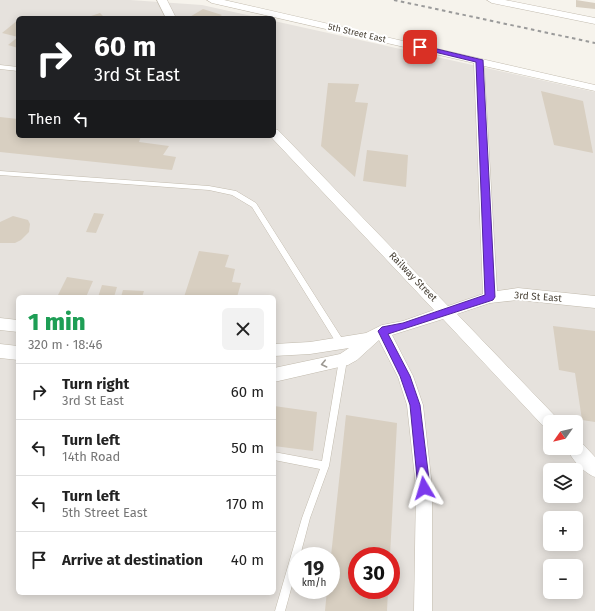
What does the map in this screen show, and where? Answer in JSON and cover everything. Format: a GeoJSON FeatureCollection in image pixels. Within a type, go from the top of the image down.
{"type":"FeatureCollection","features":[{"type":"Feature","properties":{"kind":"street"},"geometry":{"type":"LineString","coordinates":[[162,0],[170,16]]}},
{"type":"Feature","properties":{"kind":"street","name":"5th Street East"},"geometry":{"type":"LineString","coordinates":[[212,0],[480,60],[595,88]]}},
{"type":"Feature","properties":{"kind":"street"},"geometry":{"type":"LineString","coordinates":[[492,0],[595,21]]}},
{"type":"Feature","properties":{"kind":"street"},"geometry":{"type":"LineString","coordinates":[[480,60],[490,297]]}},
{"type":"Feature","properties":{"kind":"street","name":"Railway Street"},"geometry":{"type":"LineString","coordinates":[[276,135],[543,415]]}},
{"type":"Feature","properties":{"kind":"street","name":"3rd St East"},"geometry":{"type":"LineString","coordinates":[[276,350],[310,348],[375,335],[490,297],[518,294],[595,302]]}},
{"type":"Feature","properties":{"kind":"street"},"geometry":{"type":"LineString","coordinates":[[0,324],[16,326]]}},
{"type":"Feature","properties":{"kind":"street"},"geometry":{"type":"LineString","coordinates":[[276,375],[343,360],[352,355],[375,335],[405,376],[415,405],[424,488],[422,611]]}},
{"type":"Feature","properties":{"kind":"street"},"geometry":{"type":"LineString","coordinates":[[0,351],[16,353]]}},
{"type":"Feature","properties":{"kind":"street"},"geometry":{"type":"LineString","coordinates":[[582,455],[595,469]]}},
{"type":"Feature","properties":{"kind":"lane"},"geometry":{"type":"LineString","coordinates":[[0,67],[16,69]]}},
{"type":"Feature","properties":{"kind":"lane"},"geometry":{"type":"LineString","coordinates":[[0,173],[209,188],[234,193],[254,205],[340,342]]}},
{"type":"Feature","properties":{"kind":"lane"},"geometry":{"type":"LineString","coordinates":[[280,611],[306,518],[326,466],[343,360]]}},
{"type":"Feature","properties":{"kind":"lane"},"geometry":{"type":"LineString","coordinates":[[276,456],[326,466]]}},
{"type":"Feature","properties":{"kind":"shaded area"},"geometry":{"type":"Polygon","coordinates":[[[0,0],[130,0],[202,5],[252,16],[16,16],[16,138],[276,138],[276,21],[595,92],[595,611],[0,611],[0,0]]]}},
{"type":"Feature","properties":{"kind":"building"},"geometry":{"type":"Polygon","coordinates":[[[576,0],[595,3],[595,9],[576,7],[576,0]]]}},
{"type":"Feature","properties":{"kind":"building"},"geometry":{"type":"Polygon","coordinates":[[[203,9],[222,15],[220,16],[191,16],[203,9]]]}},
{"type":"Feature","properties":{"kind":"building"},"geometry":{"type":"Polygon","coordinates":[[[100,13],[103,16],[91,16],[100,13]]]}},
{"type":"Feature","properties":{"kind":"building"},"geometry":{"type":"Polygon","coordinates":[[[16,22],[16,36],[2,33],[16,22]]]}},
{"type":"Feature","properties":{"kind":"building"},"geometry":{"type":"Polygon","coordinates":[[[16,39],[16,47],[8,45],[16,39]]]}},
{"type":"Feature","properties":{"kind":"building"},"geometry":{"type":"Polygon","coordinates":[[[328,83],[359,84],[355,102],[368,103],[355,177],[321,146],[328,83]]]}},
{"type":"Feature","properties":{"kind":"building"},"geometry":{"type":"Polygon","coordinates":[[[541,91],[583,101],[593,153],[554,145],[541,91]]]}},
{"type":"Feature","properties":{"kind":"building"},"geometry":{"type":"Polygon","coordinates":[[[0,117],[16,119],[16,138],[140,138],[139,142],[169,146],[163,155],[176,157],[172,170],[0,152],[0,117]]]}},
{"type":"Feature","properties":{"kind":"building"},"geometry":{"type":"Polygon","coordinates":[[[367,150],[408,155],[406,187],[363,181],[367,150]]]}},
{"type":"Feature","properties":{"kind":"building"},"geometry":{"type":"Polygon","coordinates":[[[94,213],[104,214],[96,233],[86,232],[94,213]]]}},
{"type":"Feature","properties":{"kind":"building"},"geometry":{"type":"Polygon","coordinates":[[[13,216],[28,220],[30,224],[29,232],[21,240],[15,243],[0,243],[0,222],[13,216]]]}},
{"type":"Feature","properties":{"kind":"building"},"geometry":{"type":"Polygon","coordinates":[[[199,251],[229,255],[225,267],[235,269],[232,282],[241,283],[238,295],[185,295],[199,251]]]}},
{"type":"Feature","properties":{"kind":"building"},"geometry":{"type":"Polygon","coordinates":[[[67,277],[93,281],[87,295],[58,295],[67,277]]]}},
{"type":"Feature","properties":{"kind":"building"},"geometry":{"type":"Polygon","coordinates":[[[102,285],[117,287],[115,295],[99,295],[102,285]]]}},
{"type":"Feature","properties":{"kind":"building"},"geometry":{"type":"Polygon","coordinates":[[[123,290],[144,291],[143,295],[122,295],[123,290]]]}},
{"type":"Feature","properties":{"kind":"building"},"geometry":{"type":"Polygon","coordinates":[[[553,326],[595,331],[595,422],[583,420],[575,373],[559,370],[553,326]]]}},
{"type":"Feature","properties":{"kind":"building"},"geometry":{"type":"Polygon","coordinates":[[[276,406],[317,412],[313,451],[276,446],[276,406]]]}},
{"type":"Feature","properties":{"kind":"building"},"geometry":{"type":"Polygon","coordinates":[[[346,415],[397,423],[390,547],[348,547],[348,599],[388,599],[387,611],[325,611],[326,599],[340,599],[340,547],[332,547],[346,415]]]}},
{"type":"Feature","properties":{"kind":"railway"},"geometry":{"type":"LineString","coordinates":[[394,0],[595,43]]}},
{"type":"Feature","properties":{"kind":"route"},"geometry":{"type":"LineString","coordinates":[[420,47],[480,60],[490,297],[445,311],[403,327],[382,331],[405,376],[415,405],[424,488]]}}]}
